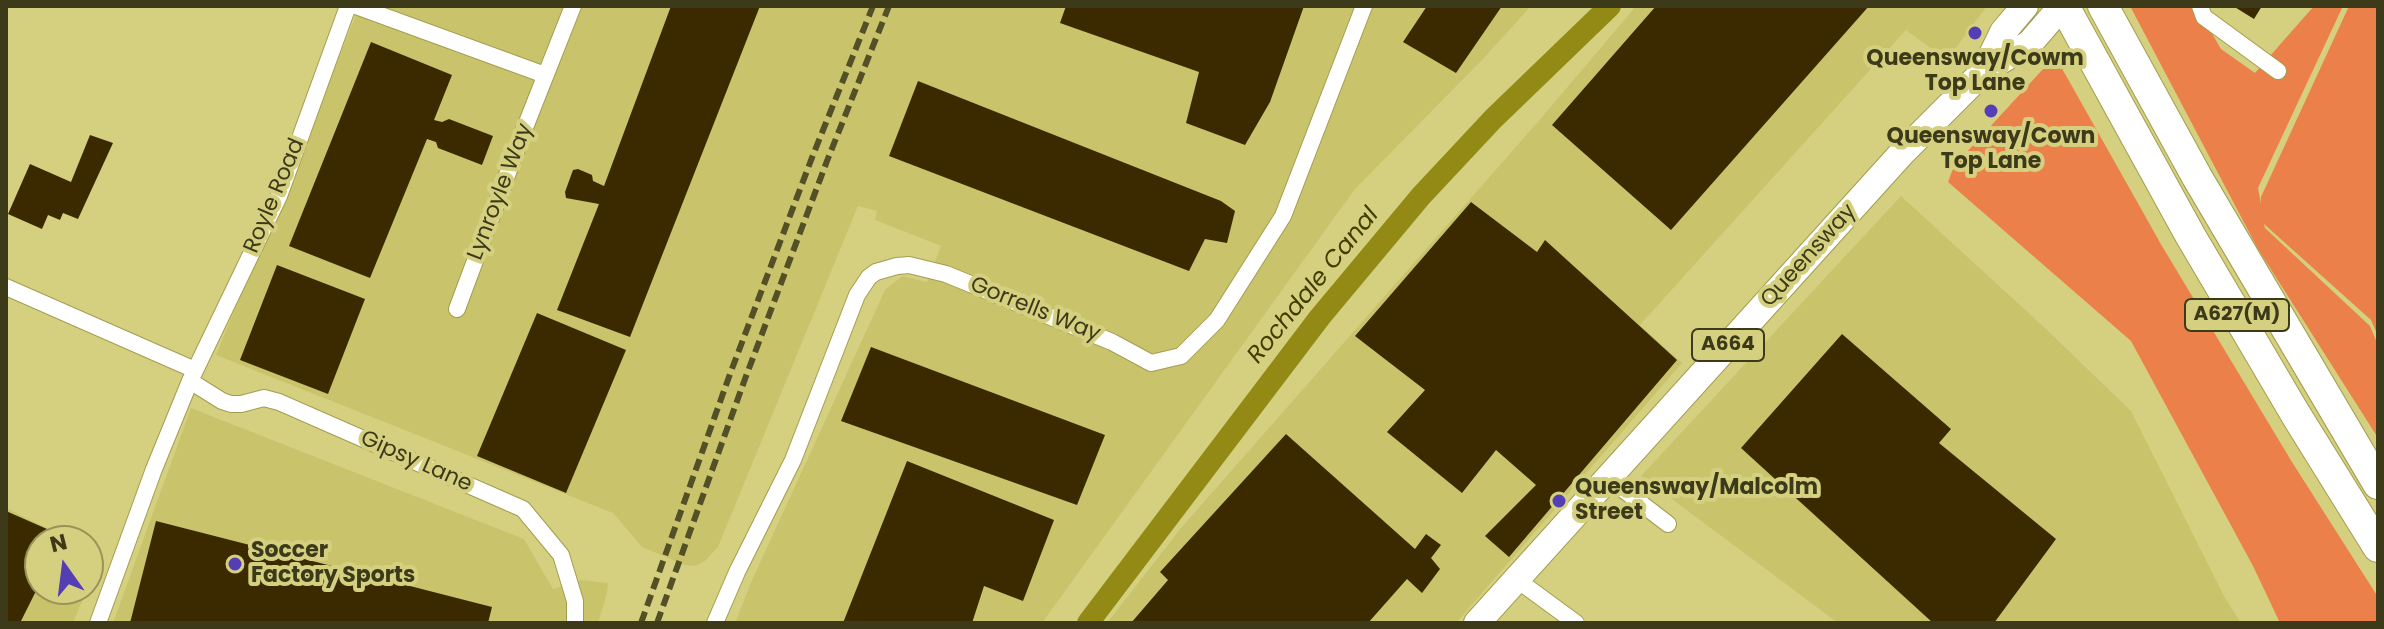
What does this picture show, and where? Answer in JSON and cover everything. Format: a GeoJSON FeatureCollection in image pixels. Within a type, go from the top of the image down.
{"type":"FeatureCollection","features":[{"type":"Feature","properties":{"kind":"highway","name":"A627(M)"},"geometry":{"type":"LineString","coordinates":[[2063,6],[2220,286],[2378,547]]}},
{"type":"Feature","properties":{"kind":"highway","name":"A627(M)"},"geometry":{"type":"LineString","coordinates":[[2103,6],[2205,190],[2378,484]]}},
{"type":"Feature","properties":{"kind":"main road","name":"Queensway"},"geometry":{"type":"LineString","coordinates":[[1984,71],[2003,32],[2025,6]]}},
{"type":"Feature","properties":{"kind":"main road","name":"Queensway"},"geometry":{"type":"LineString","coordinates":[[1477,623],[1902,153],[1984,71],[2030,43],[2063,6]]}},
{"type":"Feature","properties":{"kind":"street","name":"Royle Road"},"geometry":{"type":"LineString","coordinates":[[98,623],[192,375],[279,196],[348,6]]}},
{"type":"Feature","properties":{"kind":"street"},"geometry":{"type":"LineString","coordinates":[[356,6],[545,75]]}},
{"type":"Feature","properties":{"kind":"street","name":"Lynroyle Way"},"geometry":{"type":"LineString","coordinates":[[457,309],[573,6]]}},
{"type":"Feature","properties":{"kind":"street","name":"Gorrells Way"},"geometry":{"type":"LineString","coordinates":[[715,623],[793,460],[857,295],[869,277],[887,268],[909,265],[946,274],[1112,342],[1151,363],[1181,356],[1217,320],[1283,216],[1364,6]]}},
{"type":"Feature","properties":{"kind":"street"},"geometry":{"type":"LineString","coordinates":[[2200,6],[2204,17],[2278,71]]}},
{"type":"Feature","properties":{"kind":"street","name":"Gipsy Lane"},"geometry":{"type":"LineString","coordinates":[[6,287],[192,375],[222,401],[241,404],[264,398],[279,402],[523,509],[561,555],[575,601],[575,623]]}},
{"type":"Feature","properties":{"kind":"street"},"geometry":{"type":"LineString","coordinates":[[1608,478],[1668,524]]}},
{"type":"Feature","properties":{"kind":"street"},"geometry":{"type":"LineString","coordinates":[[1516,579],[1576,623]]}},
{"type":"Feature","properties":{"kind":"shaded area"},"geometry":{"type":"Polygon","coordinates":[[[360,6],[1531,6],[1355,189],[1042,623],[735,623],[885,290],[902,276],[927,282],[941,246],[875,220],[877,211],[858,206],[718,547],[705,561],[695,566],[685,565],[642,547],[613,513],[216,355],[360,6]]]}},
{"type":"Feature","properties":{"kind":"shaded area"},"geometry":{"type":"Polygon","coordinates":[[[1636,6],[1987,6],[1947,60],[1906,30],[1640,325],[1682,363],[1456,623],[1107,623],[1181,528],[1636,6]]]}},
{"type":"Feature","properties":{"kind":"shaded area"},"geometry":{"type":"Polygon","coordinates":[[[2130,6],[2196,6],[2221,49],[2255,73],[2314,6],[2343,6],[2258,188],[2261,204],[2261,197],[2349,6],[2378,6],[2378,336],[2371,320],[2264,224],[2370,326],[2378,345],[2378,438],[2258,249],[2130,6]]]}},
{"type":"Feature","properties":{"kind":"shaded area"},"geometry":{"type":"Polygon","coordinates":[[[2055,56],[2162,246],[2292,462],[2378,597],[2378,623],[2280,623],[2253,566],[2131,341],[1948,182],[1954,166],[2055,56]]]}},
{"type":"Feature","properties":{"kind":"shaded area"},"geometry":{"type":"Polygon","coordinates":[[[1901,196],[2131,411],[2225,598],[2241,623],[1838,623],[1641,476],[1901,196]]]}},
{"type":"Feature","properties":{"kind":"shaded area"},"geometry":{"type":"Polygon","coordinates":[[[191,408],[524,539],[553,589],[581,580],[608,583],[598,623],[113,623],[191,408]]]}},
{"type":"Feature","properties":{"kind":"shaded area"},"geometry":{"type":"Polygon","coordinates":[[[6,508],[40,525],[24,525],[24,605],[80,605],[73,623],[6,623],[6,508]]]}},
{"type":"Feature","properties":{"kind":"building"},"geometry":{"type":"Polygon","coordinates":[[[671,6],[760,6],[630,337],[557,310],[599,204],[566,198],[565,192],[573,170],[578,169],[592,175],[593,181],[604,186],[671,6]]]}},
{"type":"Feature","properties":{"kind":"building"},"geometry":{"type":"Polygon","coordinates":[[[1066,6],[1304,6],[1270,102],[1245,145],[1186,123],[1199,72],[1060,23],[1066,6]]]}},
{"type":"Feature","properties":{"kind":"building"},"geometry":{"type":"Polygon","coordinates":[[[1427,6],[1502,6],[1456,73],[1403,42],[1427,6]]]}},
{"type":"Feature","properties":{"kind":"building"},"geometry":{"type":"Polygon","coordinates":[[[1656,6],[1869,6],[1671,230],[1552,125],[1656,6]]]}},
{"type":"Feature","properties":{"kind":"building"},"geometry":{"type":"Polygon","coordinates":[[[2233,6],[2262,6],[2254,19],[2233,6]]]}},
{"type":"Feature","properties":{"kind":"building"},"geometry":{"type":"Polygon","coordinates":[[[371,42],[452,75],[434,120],[442,122],[449,119],[493,136],[482,165],[438,148],[436,142],[427,139],[370,278],[289,246],[371,42]]]}},
{"type":"Feature","properties":{"kind":"building"},"geometry":{"type":"Polygon","coordinates":[[[918,81],[1221,201],[1235,211],[1227,243],[1205,239],[1189,271],[889,156],[918,81]]]}},
{"type":"Feature","properties":{"kind":"building"},"geometry":{"type":"Polygon","coordinates":[[[90,135],[113,143],[78,219],[63,213],[60,220],[48,215],[42,229],[8,214],[30,164],[71,182],[90,135]]]}},
{"type":"Feature","properties":{"kind":"building"},"geometry":{"type":"Polygon","coordinates":[[[1471,202],[1537,252],[1545,240],[1677,360],[1509,557],[1485,536],[1536,485],[1496,450],[1462,493],[1387,432],[1425,390],[1355,336],[1471,202]]]}},
{"type":"Feature","properties":{"kind":"building"},"geometry":{"type":"Polygon","coordinates":[[[277,265],[365,299],[328,394],[240,360],[277,265]]]}},
{"type":"Feature","properties":{"kind":"building"},"geometry":{"type":"Polygon","coordinates":[[[537,313],[626,350],[566,493],[477,456],[537,313]]]}},
{"type":"Feature","properties":{"kind":"building"},"geometry":{"type":"Polygon","coordinates":[[[1842,334],[1951,429],[1939,443],[2056,539],[1994,623],[1933,623],[1741,448],[1842,334]]]}},
{"type":"Feature","properties":{"kind":"building"},"geometry":{"type":"Polygon","coordinates":[[[871,347],[1105,435],[1077,505],[841,421],[871,347]]]}},
{"type":"Feature","properties":{"kind":"building"},"geometry":{"type":"Polygon","coordinates":[[[1286,434],[1415,549],[1426,534],[1441,545],[1431,558],[1440,569],[1422,593],[1407,579],[1368,623],[1131,623],[1168,580],[1160,572],[1286,434]]]}},
{"type":"Feature","properties":{"kind":"building"},"geometry":{"type":"Polygon","coordinates":[[[907,461],[1054,520],[1023,601],[984,586],[972,623],[843,623],[907,461]]]}},
{"type":"Feature","properties":{"kind":"building"},"geometry":{"type":"Polygon","coordinates":[[[6,511],[38,525],[24,525],[24,605],[29,605],[20,623],[6,623],[6,511]]]}},
{"type":"Feature","properties":{"kind":"building","name":"Soccer Factory Sports"},"geometry":{"type":"Polygon","coordinates":[[[156,521],[492,607],[488,623],[130,623],[156,521]]]}},
{"type":"Feature","properties":{"kind":"waterway","name":"Rochdale Canal"},"geometry":{"type":"LineString","coordinates":[[1088,623],[1320,317],[1421,196],[1493,119],[1610,6]]}},
{"type":"Feature","properties":{"kind":"railway"},"geometry":{"type":"LineString","coordinates":[[641,623],[730,374],[873,6]]}},
{"type":"Feature","properties":{"kind":"railway"},"geometry":{"type":"LineString","coordinates":[[657,623],[745,379],[889,6]]}},
{"type":"Feature","properties":{"kind":"place","name":"Queensway/Cowm Top Lane"},"geometry":{"type":"Point","coordinates":[1975,33]}},
{"type":"Feature","properties":{"kind":"place","name":"Queensway/Cown Top Lane"},"geometry":{"type":"Point","coordinates":[1991,111]}},
{"type":"Feature","properties":{"kind":"place","name":"Queensway/Malcolm Street"},"geometry":{"type":"Point","coordinates":[1559,501]}},
{"type":"Feature","properties":{"kind":"place","name":"Soccer Factory Sports"},"geometry":{"type":"Point","coordinates":[235,564]}}]}
